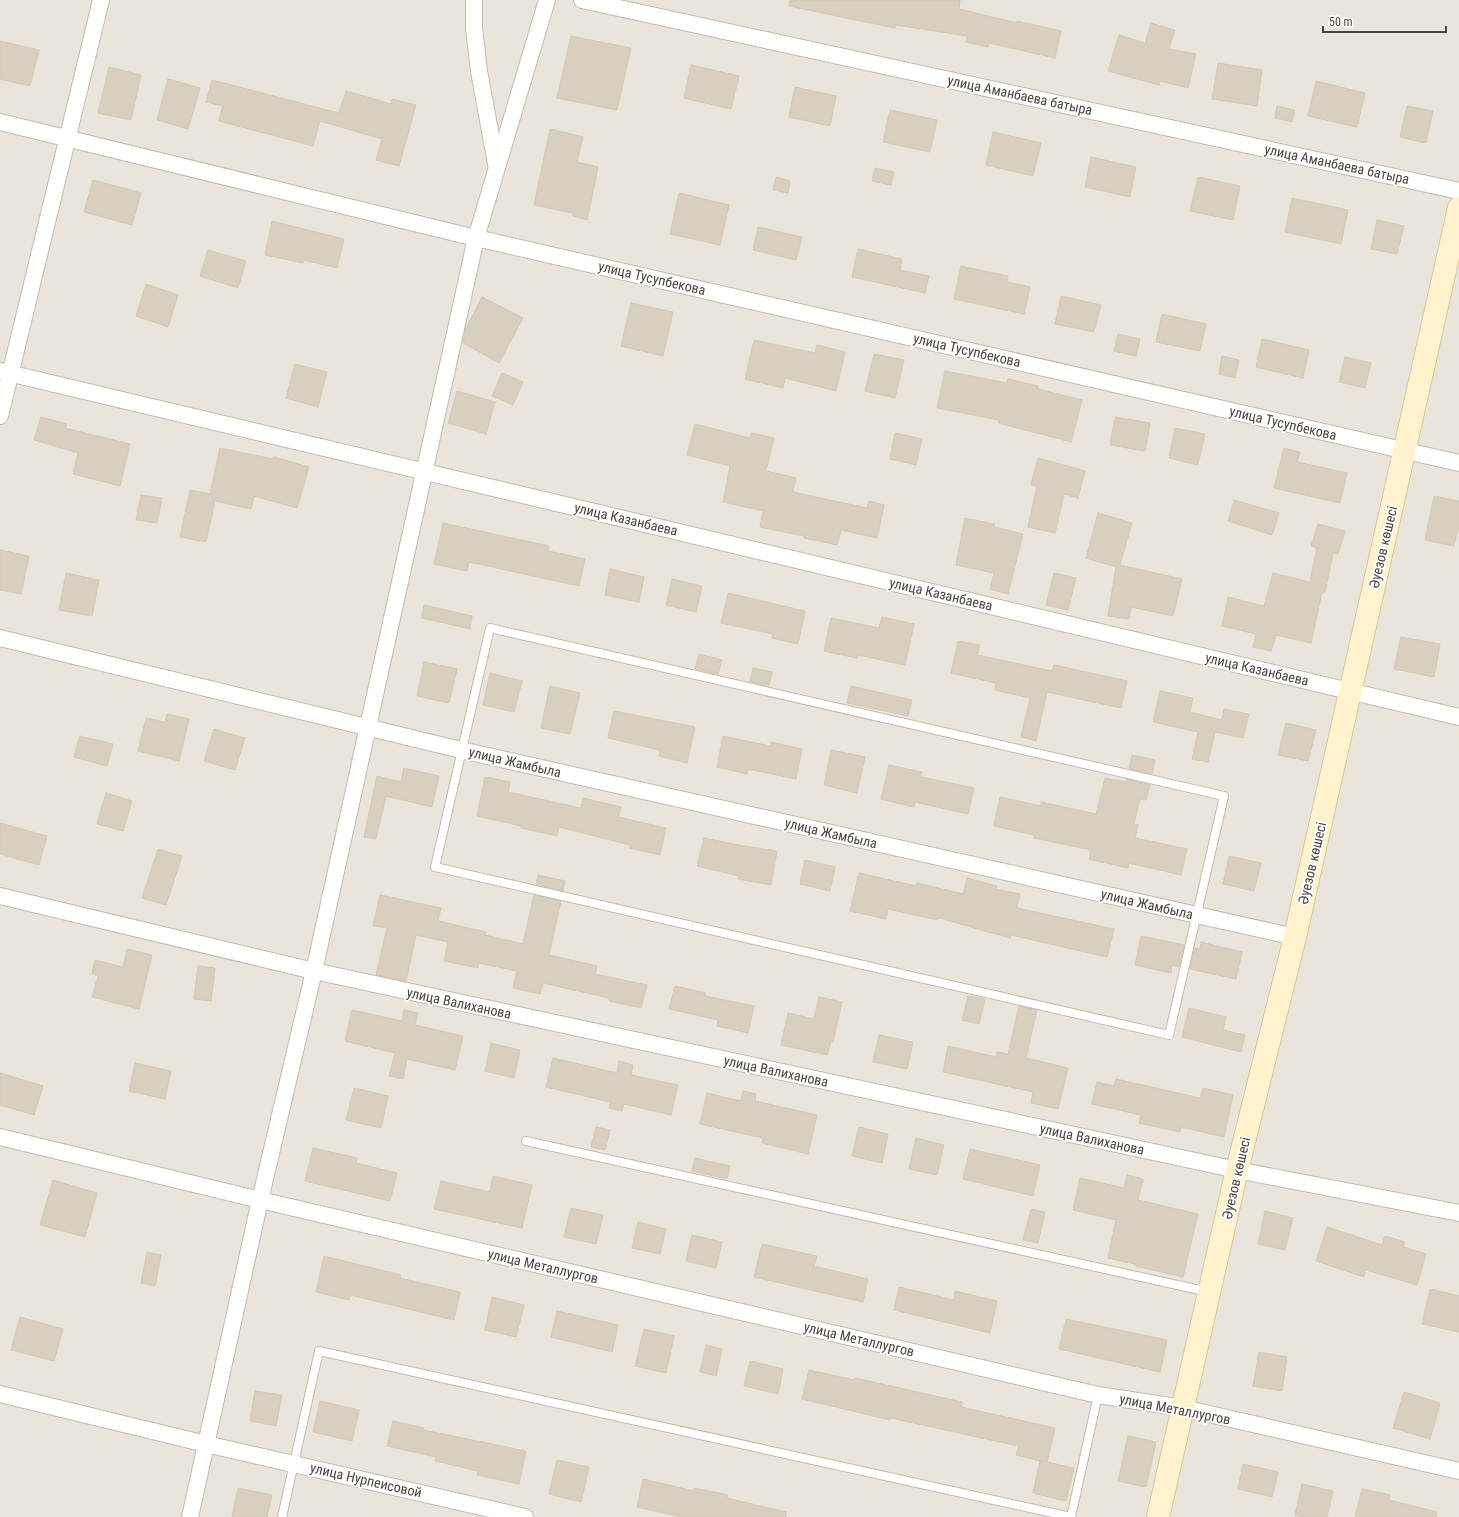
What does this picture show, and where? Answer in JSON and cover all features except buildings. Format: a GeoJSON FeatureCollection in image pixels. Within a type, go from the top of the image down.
{"type":"FeatureCollection","features":[{"type":"Feature","properties":{"kind":"main road","name":"Әуезов көшесі"},"geometry":{"type":"LineString","coordinates":[[1158,1517],[1237,1170],[1295,937],[1459,208]]}},
{"type":"Feature","properties":{"kind":"street"},"geometry":{"type":"LineString","coordinates":[[0,416],[5,372],[68,138],[102,0]]}},
{"type":"Feature","properties":{"kind":"street"},"geometry":{"type":"LineString","coordinates":[[474,0],[474,28],[479,71],[497,168]]}},
{"type":"Feature","properties":{"kind":"street"},"geometry":{"type":"LineString","coordinates":[[190,1517],[260,1200],[314,971],[476,238],[547,0]]}},
{"type":"Feature","properties":{"kind":"street","name":"улица Аманбаева батыра"},"geometry":{"type":"LineString","coordinates":[[582,0],[1459,191]]}},
{"type":"Feature","properties":{"kind":"street","name":"улица Тусупбекова"},"geometry":{"type":"LineString","coordinates":[[0,122],[476,238],[1459,463]]}},
{"type":"Feature","properties":{"kind":"street","name":"улица Казанбаева"},"geometry":{"type":"LineString","coordinates":[[5,372],[1459,717]]}},
{"type":"Feature","properties":{"kind":"street","name":"улица Жамбыла"},"geometry":{"type":"LineString","coordinates":[[0,638],[462,750],[1295,937]]}},
{"type":"Feature","properties":{"kind":"street","name":"улица Валиханова"},"geometry":{"type":"LineString","coordinates":[[0,896],[314,971],[1237,1170],[1459,1213]]}},
{"type":"Feature","properties":{"kind":"street","name":"улица Металлургов"},"geometry":{"type":"LineString","coordinates":[[0,1137],[260,1200],[1098,1395],[1182,1408],[1459,1471]]}},
{"type":"Feature","properties":{"kind":"street","name":"улица Нурпеисовой"},"geometry":{"type":"LineString","coordinates":[[0,1394],[206,1444],[525,1517]]}},
{"type":"Feature","properties":{"kind":"lane"},"geometry":{"type":"LineString","coordinates":[[490,628],[1224,796],[1196,915],[1169,1035],[435,867],[490,628]]}},
{"type":"Feature","properties":{"kind":"lane"},"geometry":{"type":"LineString","coordinates":[[526,1141],[1209,1292]]}},
{"type":"Feature","properties":{"kind":"lane"},"geometry":{"type":"LineString","coordinates":[[282,1517],[319,1351],[1071,1516],[1098,1395]]}},
{"type":"Feature","properties":{"kind":"shaded area"},"geometry":{"type":"Polygon","coordinates":[[[0,0],[1459,0],[1459,1517],[0,1517],[0,0]]]}}]}
